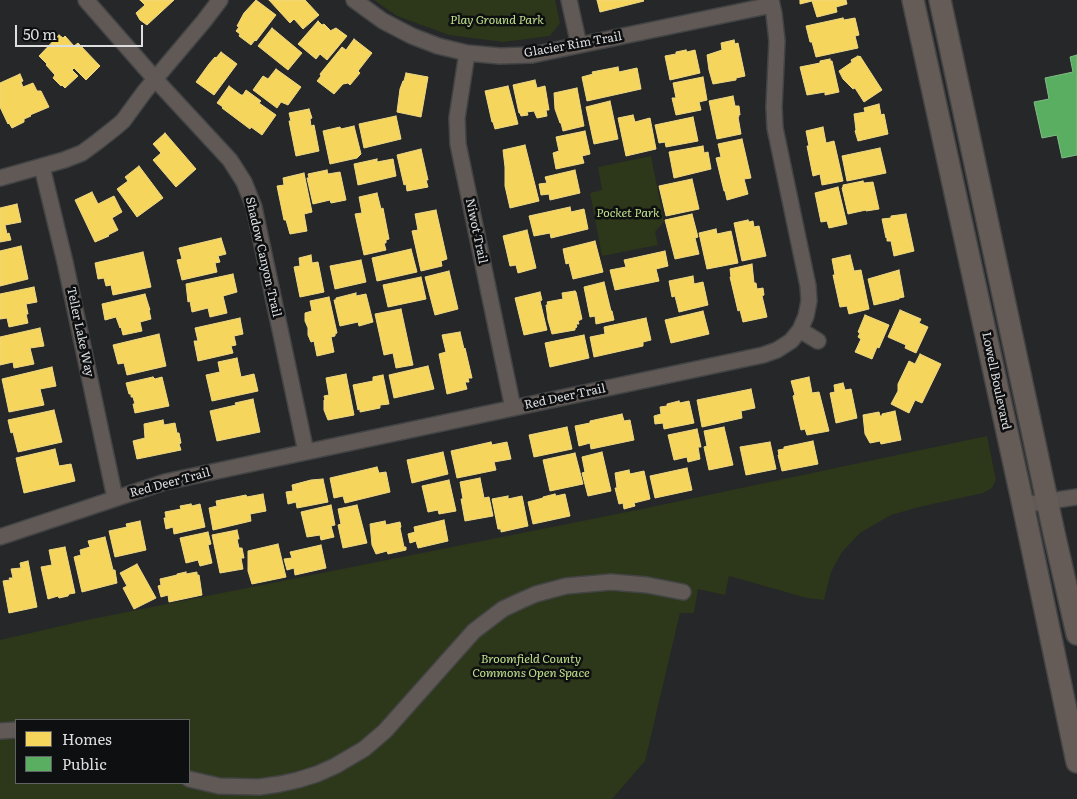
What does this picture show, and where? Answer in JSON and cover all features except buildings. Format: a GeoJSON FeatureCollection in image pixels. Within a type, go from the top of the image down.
{"type":"FeatureCollection","features":[{"type":"Feature","properties":{"kind":"main road","name":"Lowell Boulevard"},"geometry":{"type":"LineString","coordinates":[[914,0],[1077,762]]}},
{"type":"Feature","properties":{"kind":"main road","name":"Lowell Boulevard"},"geometry":{"type":"LineString","coordinates":[[940,0],[1077,634]]}},
{"type":"Feature","properties":{"kind":"street","name":"Shadow Canyon Trail"},"geometry":{"type":"LineString","coordinates":[[86,0],[155,79],[230,160],[244,182],[254,207],[306,452]]}},
{"type":"Feature","properties":{"kind":"street"},"geometry":{"type":"LineString","coordinates":[[0,178],[42,167],[82,153],[123,121],[220,0]]}},
{"type":"Feature","properties":{"kind":"street","name":"Glacier Rim Trail"},"geometry":{"type":"LineString","coordinates":[[354,0],[382,21],[438,46],[467,53],[500,56],[532,55],[579,46],[771,2]]}},
{"type":"Feature","properties":{"kind":"street"},"geometry":{"type":"LineString","coordinates":[[569,0],[579,46]]}},
{"type":"Feature","properties":{"kind":"street","name":"Red Deer Trail"},"geometry":{"type":"LineString","coordinates":[[0,537],[165,482],[763,355],[777,350],[791,341],[800,330],[806,316],[809,301],[808,286],[776,128],[774,107],[777,41],[771,2]]}},
{"type":"Feature","properties":{"kind":"street","name":"Niwot Trail"},"geometry":{"type":"LineString","coordinates":[[467,53],[457,118],[458,144],[513,408]]}},
{"type":"Feature","properties":{"kind":"street","name":"Teller Lake Way"},"geometry":{"type":"LineString","coordinates":[[42,167],[65,262],[115,498]]}},
{"type":"Feature","properties":{"kind":"street"},"geometry":{"type":"LineString","coordinates":[[800,330],[818,341]]}},
{"type":"Feature","properties":{"kind":"street"},"geometry":{"type":"LineString","coordinates":[[1023,505],[1077,497]]}},
{"type":"Feature","properties":{"kind":"street"},"geometry":{"type":"LineString","coordinates":[[190,779],[218,786],[259,787],[298,780],[335,766],[364,749],[385,731],[474,631],[504,609],[536,594],[566,586],[611,582],[647,585],[683,592]]}},
{"type":"Feature","properties":{"kind":"street"},"geometry":{"type":"LineString","coordinates":[[0,731],[15,730]]}},
{"type":"Feature","properties":{"kind":"green space","name":"Play Ground Park"},"geometry":{"type":"Polygon","coordinates":[[[374,0],[555,0],[560,23],[550,36],[503,42],[449,35],[397,16],[374,0]]]}},
{"type":"Feature","properties":{"kind":"green space","name":"Pocket Park"},"geometry":{"type":"Polygon","coordinates":[[[651,156],[664,222],[655,232],[658,245],[602,256],[590,193],[602,190],[598,167],[651,156]]]}},
{"type":"Feature","properties":{"kind":"green space","name":"Broomfield County Commons Open Space"},"geometry":{"type":"Polygon","coordinates":[[[987,436],[996,480],[992,488],[983,493],[891,515],[860,533],[842,552],[831,572],[824,600],[807,598],[729,576],[725,595],[698,589],[694,613],[680,613],[645,761],[612,799],[0,799],[0,640],[87,620],[642,509],[987,436]]]}}]}
